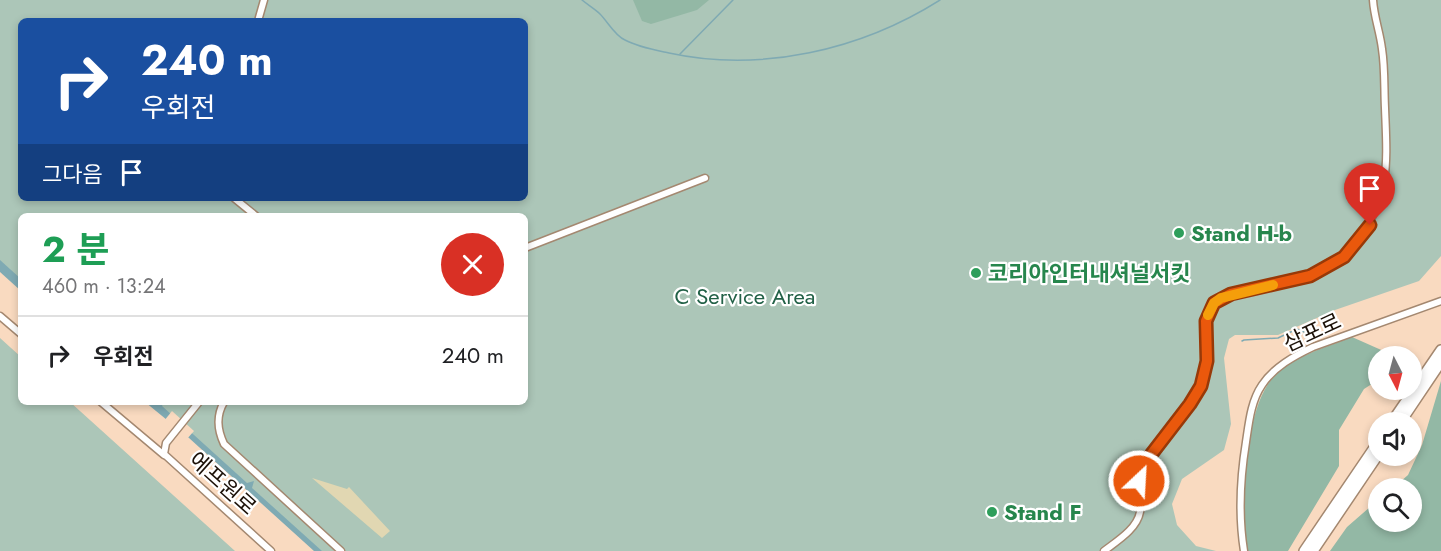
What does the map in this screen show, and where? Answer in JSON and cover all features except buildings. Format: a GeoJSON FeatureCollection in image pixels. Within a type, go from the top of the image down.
{"type":"FeatureCollection","features":[{"type":"Feature","properties":{"kind":"highway"},"geometry":{"type":"LineString","coordinates":[[1399,412],[1441,350]]}},
{"type":"Feature","properties":{"kind":"highway"},"geometry":{"type":"LineString","coordinates":[[1407,412],[1441,362]]}},
{"type":"Feature","properties":{"kind":"highway"},"geometry":{"type":"LineString","coordinates":[[1304,551],[1368,457]]}},
{"type":"Feature","properties":{"kind":"highway"},"geometry":{"type":"LineString","coordinates":[[1313,551],[1371,466]]}},
{"type":"Feature","properties":{"kind":"street"},"geometry":{"type":"LineString","coordinates":[[259,18],[264,0]]}},
{"type":"Feature","properties":{"kind":"street"},"geometry":{"type":"LineString","coordinates":[[1104,551],[1124,535],[1137,519],[1140,513],[1139,481],[1142,471],[1150,456],[1195,398],[1201,386],[1207,361],[1206,321],[1214,303],[1231,294],[1310,276],[1344,257],[1370,225],[1384,186],[1386,150],[1383,50],[1373,0]]}},
{"type":"Feature","properties":{"kind":"street"},"geometry":{"type":"LineString","coordinates":[[528,247],[705,178]]}},
{"type":"Feature","properties":{"kind":"street"},"geometry":{"type":"LineString","coordinates":[[238,201],[252,213]]}},
{"type":"Feature","properties":{"kind":"street","name":"삼포로"},"geometry":{"type":"LineString","coordinates":[[1244,551],[1239,509],[1242,470],[1252,406],[1267,379],[1296,355],[1313,347],[1441,301]]}},
{"type":"Feature","properties":{"kind":"street"},"geometry":{"type":"LineString","coordinates":[[0,316],[18,331]]}},
{"type":"Feature","properties":{"kind":"street"},"geometry":{"type":"LineString","coordinates":[[105,405],[166,457]]}},
{"type":"Feature","properties":{"kind":"street","name":"에프원로"},"geometry":{"type":"LineString","coordinates":[[197,405],[164,447],[166,457],[271,551]]}},
{"type":"Feature","properties":{"kind":"street"},"geometry":{"type":"LineString","coordinates":[[223,405],[218,415],[218,423],[224,444],[341,551]]}},
{"type":"Feature","properties":{"kind":"green space","name":"코리아인터내셔널서킷"},"geometry":{"type":"Polygon","coordinates":[[[0,0],[1441,0],[1441,256],[1419,281],[1335,310],[1278,335],[1235,335],[1229,339],[1224,358],[1231,424],[1224,450],[1182,479],[1172,504],[1177,525],[1196,546],[1216,551],[318,551],[156,405],[528,405],[528,213],[18,213],[18,281],[0,265],[0,0]]]}},
{"type":"Feature","properties":{"kind":"green space"},"geometry":{"type":"Polygon","coordinates":[[[633,0],[709,0],[697,10],[651,24],[642,21],[633,0]]]}},
{"type":"Feature","properties":{"kind":"green space"},"geometry":{"type":"Polygon","coordinates":[[[1352,337],[1372,346],[1368,346],[1368,386],[1364,389],[1339,430],[1339,466],[1288,551],[1248,551],[1244,512],[1246,462],[1255,415],[1262,395],[1271,380],[1288,365],[1352,337]]]}},
{"type":"Feature","properties":{"kind":"green space"},"geometry":{"type":"Polygon","coordinates":[[[0,338],[18,354],[18,405],[73,405],[235,551],[0,551],[0,338]]]}},
{"type":"Feature","properties":{"kind":"green space"},"geometry":{"type":"Polygon","coordinates":[[[1441,381],[1441,551],[1330,551],[1347,527],[1368,509],[1368,532],[1422,532],[1422,478],[1405,478],[1412,466],[1422,466],[1422,445],[1441,381]]]}},
{"type":"Feature","properties":{"kind":"sand"},"geometry":{"type":"Polygon","coordinates":[[[312,478],[347,489],[349,487],[390,531],[382,538],[312,478]]]}},
{"type":"Feature","properties":{"kind":"water"},"geometry":{"type":"Polygon","coordinates":[[[0,260],[18,276],[18,288],[0,272],[0,260]]]}},
{"type":"Feature","properties":{"kind":"water"},"geometry":{"type":"Polygon","coordinates":[[[149,405],[162,405],[247,483],[254,481],[252,488],[322,551],[314,551],[189,438],[149,405]]]}},
{"type":"Feature","properties":{"kind":"pier"},"geometry":{"type":"Polygon","coordinates":[[[172,411],[194,431],[186,440],[164,421],[172,411]]]}},
{"type":"Feature","properties":{"kind":"waterway"},"geometry":{"type":"LineString","coordinates":[[582,0],[600,14],[618,35],[635,45],[704,59],[739,60],[809,53],[844,44],[877,32],[940,0]]}},
{"type":"Feature","properties":{"kind":"waterway"},"geometry":{"type":"LineString","coordinates":[[680,54],[733,0]]}},
{"type":"Feature","properties":{"kind":"waterway"},"geometry":{"type":"LineString","coordinates":[[1242,341],[1278,338],[1297,329],[1304,332]]}},
{"type":"Feature","properties":{"kind":"slow traffic"},"geometry":{"type":"LineString","coordinates":[[1208,315],[1214,303],[1221,298],[1273,285]]}},
{"type":"Feature","properties":{"kind":"place","name":"Stand H-b"},"geometry":{"type":"Point","coordinates":[1179,233]}},
{"type":"Feature","properties":{"kind":"place","name":"코리아인터내셔널서킷"},"geometry":{"type":"Point","coordinates":[976,273]}},
{"type":"Feature","properties":{"kind":"place","name":"Stand F"},"geometry":{"type":"Point","coordinates":[992,512]}},
{"type":"Feature","properties":{"kind":"route"},"geometry":{"type":"LineString","coordinates":[[1139,481],[1150,456],[1195,398],[1201,386],[1207,361],[1206,321],[1214,303],[1231,294],[1310,276],[1344,257],[1370,225]]}},
{"type":"Feature","properties":{"kind":"park label","name":"C Service Area"},"geometry":{"type":"Point","coordinates":[745,296]}}]}
